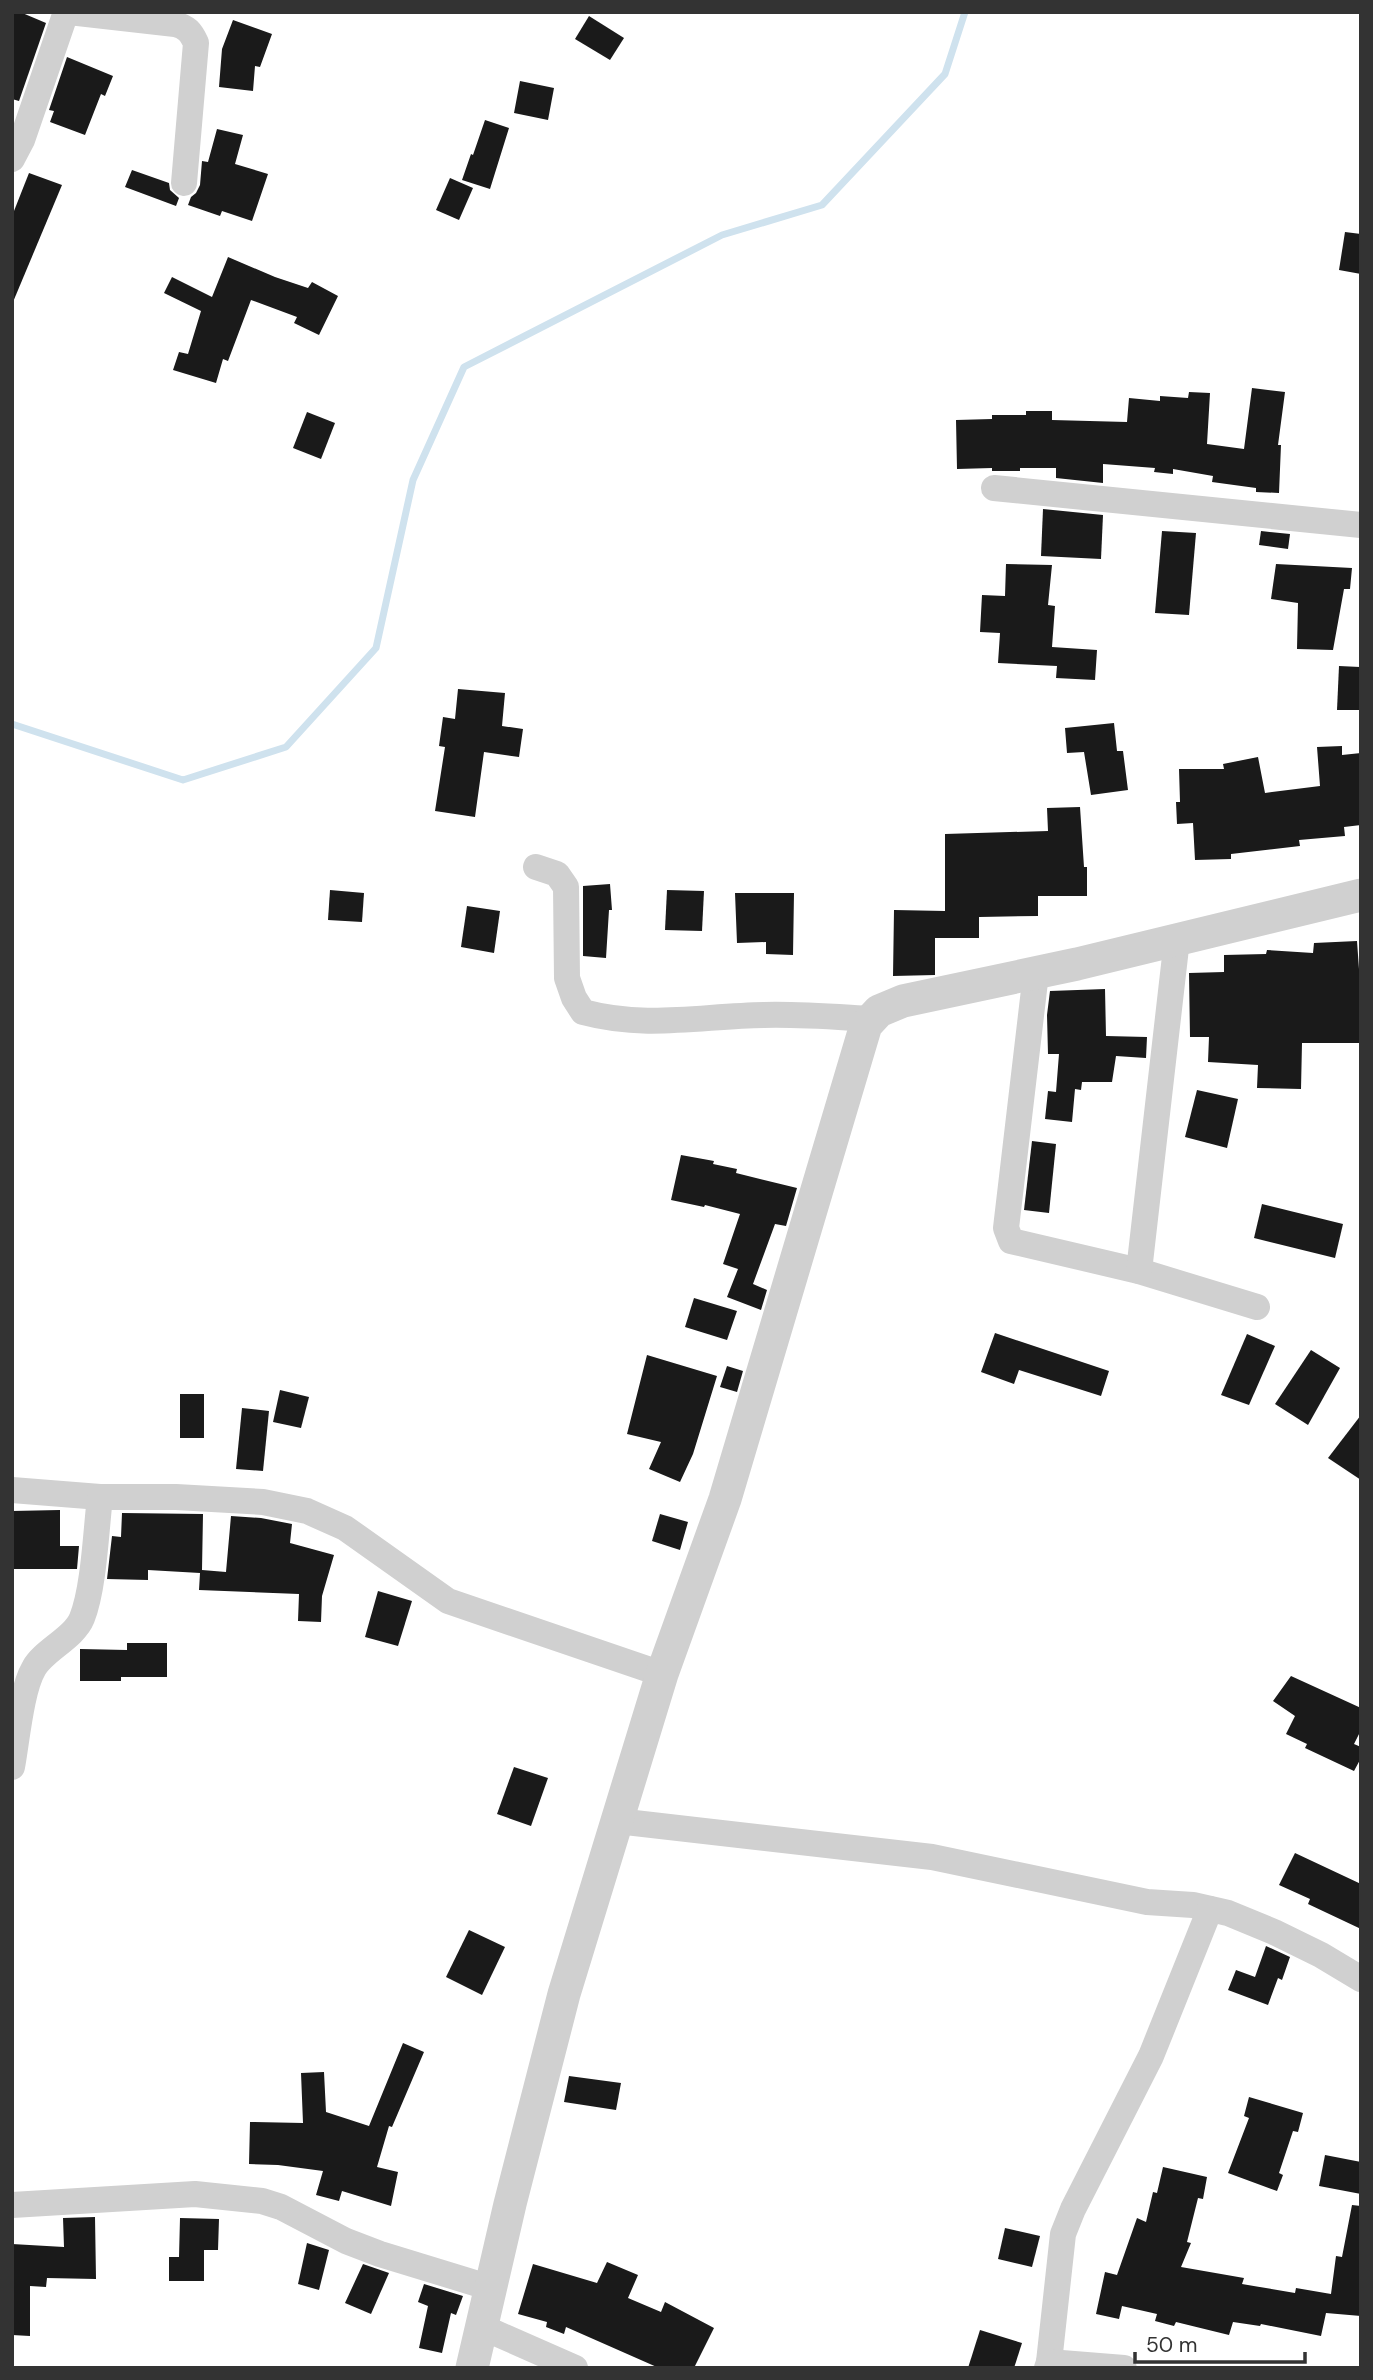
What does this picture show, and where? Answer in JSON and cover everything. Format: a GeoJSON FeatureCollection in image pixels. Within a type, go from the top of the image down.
{"type":"FeatureCollection","features":[{"type":"Feature","properties":{"kind":"street"},"geometry":{"type":"LineString","coordinates":[[12,159],[22,140],[68,12],[175,24],[191,33],[196,43],[184,183]]}},
{"type":"Feature","properties":{"kind":"street"},"geometry":{"type":"LineString","coordinates":[[994,488],[1361,525]]}},
{"type":"Feature","properties":{"kind":"street"},"geometry":{"type":"LineString","coordinates":[[536,867],[556,874],[566,887],[567,978],[574,998],[583,1012],[612,1020],[687,1021],[764,1015],[872,1019]]}},
{"type":"Feature","properties":{"kind":"street"},"geometry":{"type":"LineString","coordinates":[[472,2368],[510,2204],[561,2007],[662,1674],[725,1499],[866,1025],[879,1011],[903,1001],[1036,973],[1361,895]]}},
{"type":"Feature","properties":{"kind":"street"},"geometry":{"type":"LineString","coordinates":[[1139,1271],[1177,939]]}},
{"type":"Feature","properties":{"kind":"street"},"geometry":{"type":"LineString","coordinates":[[1036,973],[1006,1228],[1011,1241],[1139,1271],[1257,1307]]}},
{"type":"Feature","properties":{"kind":"street"},"geometry":{"type":"LineString","coordinates":[[12,1490],[100,1497],[176,1497],[263,1502],[307,1511],[345,1528],[448,1601],[662,1674]]}},
{"type":"Feature","properties":{"kind":"street"},"geometry":{"type":"LineString","coordinates":[[12,1767],[27,1686],[34,1666],[82,1620],[90,1583],[100,1497]]}},
{"type":"Feature","properties":{"kind":"street"},"geometry":{"type":"LineString","coordinates":[[617,1821],[932,1857],[1147,1902],[1193,1905],[1228,1913],[1274,1932],[1321,1955],[1361,1979]]}},
{"type":"Feature","properties":{"kind":"street"},"geometry":{"type":"LineString","coordinates":[[1124,2368],[1048,2365],[1063,2234],[1079,2196],[1151,2056],[1210,1909]]}},
{"type":"Feature","properties":{"kind":"street"},"geometry":{"type":"LineString","coordinates":[[12,2205],[195,2194],[262,2201],[369,2250],[491,2288]]}},
{"type":"Feature","properties":{"kind":"street"},"geometry":{"type":"LineString","coordinates":[[482,2327],[575,2368]]}},
{"type":"Feature","properties":{"kind":"building"},"geometry":{"type":"Polygon","coordinates":[[[12,12],[20,12],[46,23],[19,101],[12,99],[12,12]]]}},
{"type":"Feature","properties":{"kind":"building"},"geometry":{"type":"Polygon","coordinates":[[[589,16],[624,38],[610,60],[575,39],[589,16]]]}},
{"type":"Feature","properties":{"kind":"building"},"geometry":{"type":"Polygon","coordinates":[[[233,20],[272,34],[260,67],[255,66],[253,91],[219,87],[222,49],[233,20]]]}},
{"type":"Feature","properties":{"kind":"building"},"geometry":{"type":"Polygon","coordinates":[[[67,57],[113,76],[105,96],[101,94],[85,135],[50,122],[54,111],[49,110],[67,57]]]}},
{"type":"Feature","properties":{"kind":"building"},"geometry":{"type":"Polygon","coordinates":[[[520,81],[554,88],[548,120],[514,113],[520,81]]]}},
{"type":"Feature","properties":{"kind":"building"},"geometry":{"type":"Polygon","coordinates":[[[485,120],[509,128],[490,189],[462,180],[485,120]]]}},
{"type":"Feature","properties":{"kind":"building"},"geometry":{"type":"Polygon","coordinates":[[[217,129],[243,135],[235,164],[268,174],[252,221],[222,211],[220,216],[188,205],[200,185],[202,161],[208,162],[217,129]]]}},
{"type":"Feature","properties":{"kind":"building"},"geometry":{"type":"Polygon","coordinates":[[[132,170],[169,183],[170,190],[179,198],[176,206],[125,187],[132,170]]]}},
{"type":"Feature","properties":{"kind":"building"},"geometry":{"type":"Polygon","coordinates":[[[29,173],[62,185],[13,302],[12,216],[29,173]]]}},
{"type":"Feature","properties":{"kind":"building"},"geometry":{"type":"Polygon","coordinates":[[[450,178],[473,188],[459,220],[436,210],[450,178]]]}},
{"type":"Feature","properties":{"kind":"building"},"geometry":{"type":"Polygon","coordinates":[[[1345,232],[1361,234],[1361,274],[1339,270],[1345,232]]]}},
{"type":"Feature","properties":{"kind":"building"},"geometry":{"type":"Polygon","coordinates":[[[228,257],[308,288],[312,282],[338,296],[319,335],[294,323],[297,317],[251,300],[228,361],[223,359],[216,383],[173,370],[179,352],[188,354],[201,311],[164,293],[172,277],[212,297],[228,257]]]}},
{"type":"Feature","properties":{"kind":"building"},"geometry":{"type":"Polygon","coordinates":[[[1252,388],[1285,392],[1278,445],[1281,445],[1279,493],[1256,492],[1256,488],[1212,482],[1213,476],[1173,469],[1173,474],[1154,472],[1155,468],[1103,464],[1103,483],[1056,478],[1056,468],[1020,468],[1020,471],[992,471],[992,468],[957,469],[956,420],[992,419],[992,415],[1026,415],[1026,411],[1052,411],[1052,420],[1127,422],[1129,398],[1160,401],[1160,396],[1188,398],[1189,392],[1210,393],[1207,444],[1244,449],[1252,388]]]}},
{"type":"Feature","properties":{"kind":"building"},"geometry":{"type":"Polygon","coordinates":[[[307,412],[335,423],[321,459],[293,448],[307,412]]]}},
{"type":"Feature","properties":{"kind":"building"},"geometry":{"type":"Polygon","coordinates":[[[1043,509],[1103,515],[1101,559],[1041,556],[1043,509]]]}},
{"type":"Feature","properties":{"kind":"building"},"geometry":{"type":"Polygon","coordinates":[[[1162,531],[1196,533],[1189,615],[1155,613],[1162,531]]]}},
{"type":"Feature","properties":{"kind":"building"},"geometry":{"type":"Polygon","coordinates":[[[1261,531],[1290,534],[1288,549],[1259,545],[1261,531]]]}},
{"type":"Feature","properties":{"kind":"building"},"geometry":{"type":"Polygon","coordinates":[[[1006,564],[1052,565],[1048,605],[1055,606],[1052,647],[1097,650],[1095,680],[1056,678],[1057,666],[998,663],[1000,633],[980,632],[982,595],[1005,596],[1006,564]]]}},
{"type":"Feature","properties":{"kind":"building"},"geometry":{"type":"Polygon","coordinates":[[[1276,564],[1352,568],[1350,589],[1344,589],[1333,650],[1297,649],[1298,603],[1271,599],[1276,564]]]}},
{"type":"Feature","properties":{"kind":"building"},"geometry":{"type":"Polygon","coordinates":[[[1339,666],[1360,667],[1359,710],[1337,710],[1339,666]]]}},
{"type":"Feature","properties":{"kind":"building"},"geometry":{"type":"Polygon","coordinates":[[[458,689],[505,693],[502,726],[523,729],[519,757],[484,752],[475,817],[435,811],[445,747],[439,746],[443,717],[455,719],[458,689]]]}},
{"type":"Feature","properties":{"kind":"building"},"geometry":{"type":"Polygon","coordinates":[[[1114,723],[1117,751],[1123,751],[1128,790],[1091,795],[1084,752],[1067,753],[1065,728],[1114,723]]]}},
{"type":"Feature","properties":{"kind":"building"},"geometry":{"type":"Polygon","coordinates":[[[1342,746],[1342,755],[1361,753],[1361,825],[1344,827],[1345,836],[1299,840],[1300,846],[1231,854],[1231,859],[1195,860],[1193,823],[1177,824],[1176,802],[1180,802],[1179,769],[1224,769],[1223,764],[1258,757],[1265,793],[1320,786],[1317,747],[1342,746]]]}},
{"type":"Feature","properties":{"kind":"building"},"geometry":{"type":"Polygon","coordinates":[[[1080,807],[1084,867],[1087,867],[1087,896],[1038,896],[1038,916],[979,917],[979,938],[935,938],[935,975],[893,976],[894,910],[945,911],[945,834],[1048,831],[1047,808],[1080,807]]]}},
{"type":"Feature","properties":{"kind":"building"},"geometry":{"type":"Polygon","coordinates":[[[610,884],[612,910],[609,910],[606,958],[583,956],[583,886],[610,884]]]}},
{"type":"Feature","properties":{"kind":"building"},"geometry":{"type":"Polygon","coordinates":[[[330,890],[364,893],[362,922],[328,920],[330,890]]]}},
{"type":"Feature","properties":{"kind":"building"},"geometry":{"type":"Polygon","coordinates":[[[667,890],[704,891],[702,931],[665,930],[667,890]]]}},
{"type":"Feature","properties":{"kind":"building"},"geometry":{"type":"Polygon","coordinates":[[[735,893],[794,893],[793,955],[766,954],[766,942],[737,943],[735,893]]]}},
{"type":"Feature","properties":{"kind":"building"},"geometry":{"type":"Polygon","coordinates":[[[467,906],[500,911],[494,953],[461,947],[467,906]]]}},
{"type":"Feature","properties":{"kind":"building"},"geometry":{"type":"Polygon","coordinates":[[[1357,941],[1361,1043],[1302,1043],[1301,1089],[1257,1088],[1258,1065],[1208,1062],[1209,1037],[1190,1037],[1189,973],[1224,972],[1224,955],[1266,954],[1267,950],[1313,953],[1314,943],[1357,941]]]}},
{"type":"Feature","properties":{"kind":"building"},"geometry":{"type":"Polygon","coordinates":[[[1105,989],[1106,1036],[1147,1037],[1146,1058],[1116,1056],[1112,1082],[1082,1082],[1081,1090],[1075,1089],[1072,1122],[1045,1119],[1048,1091],[1056,1092],[1059,1054],[1048,1054],[1047,1015],[1050,991],[1105,989]]]}},
{"type":"Feature","properties":{"kind":"building"},"geometry":{"type":"Polygon","coordinates":[[[1197,1090],[1238,1099],[1227,1148],[1185,1137],[1197,1090]]]}},
{"type":"Feature","properties":{"kind":"building"},"geometry":{"type":"Polygon","coordinates":[[[1032,1141],[1056,1144],[1049,1213],[1024,1210],[1032,1141]]]}},
{"type":"Feature","properties":{"kind":"building"},"geometry":{"type":"Polygon","coordinates":[[[681,1155],[714,1161],[713,1164],[737,1169],[736,1173],[797,1188],[786,1226],[775,1224],[753,1284],[767,1290],[761,1310],[727,1297],[738,1269],[723,1264],[740,1214],[671,1200],[681,1155]]]}},
{"type":"Feature","properties":{"kind":"building"},"geometry":{"type":"Polygon","coordinates":[[[1262,1204],[1343,1224],[1335,1258],[1254,1238],[1262,1204]]]}},
{"type":"Feature","properties":{"kind":"building"},"geometry":{"type":"Polygon","coordinates":[[[694,1298],[737,1311],[727,1340],[685,1327],[694,1298]]]}},
{"type":"Feature","properties":{"kind":"building"},"geometry":{"type":"Polygon","coordinates":[[[995,1333],[1109,1371],[1101,1396],[1019,1370],[1014,1384],[981,1372],[995,1333]]]}},
{"type":"Feature","properties":{"kind":"building"},"geometry":{"type":"Polygon","coordinates":[[[1247,1334],[1275,1346],[1249,1405],[1221,1395],[1247,1334]]]}},
{"type":"Feature","properties":{"kind":"building"},"geometry":{"type":"Polygon","coordinates":[[[1311,1350],[1340,1368],[1308,1425],[1275,1404],[1311,1350]]]}},
{"type":"Feature","properties":{"kind":"building"},"geometry":{"type":"Polygon","coordinates":[[[647,1355],[717,1376],[693,1454],[680,1482],[649,1469],[661,1442],[627,1434],[647,1355]]]}},
{"type":"Feature","properties":{"kind":"building"},"geometry":{"type":"Polygon","coordinates":[[[727,1366],[743,1371],[737,1392],[720,1387],[727,1366]]]}},
{"type":"Feature","properties":{"kind":"building"},"geometry":{"type":"Polygon","coordinates":[[[280,1390],[309,1397],[301,1428],[273,1422],[280,1390]]]}},
{"type":"Feature","properties":{"kind":"building"},"geometry":{"type":"Polygon","coordinates":[[[180,1394],[204,1394],[204,1438],[180,1438],[180,1394]]]}},
{"type":"Feature","properties":{"kind":"building"},"geometry":{"type":"Polygon","coordinates":[[[242,1408],[269,1411],[263,1471],[236,1469],[242,1408]]]}},
{"type":"Feature","properties":{"kind":"building"},"geometry":{"type":"Polygon","coordinates":[[[1361,1415],[1361,1480],[1328,1458],[1361,1415]]]}},
{"type":"Feature","properties":{"kind":"building"},"geometry":{"type":"Polygon","coordinates":[[[60,1510],[60,1546],[79,1546],[77,1569],[12,1569],[12,1511],[60,1510]]]}},
{"type":"Feature","properties":{"kind":"building"},"geometry":{"type":"Polygon","coordinates":[[[122,1513],[203,1514],[202,1570],[226,1572],[231,1516],[292,1524],[290,1543],[334,1555],[322,1596],[321,1622],[298,1621],[299,1594],[199,1590],[200,1573],[148,1570],[148,1580],[107,1579],[112,1536],[121,1537],[122,1513]]]}},
{"type":"Feature","properties":{"kind":"building"},"geometry":{"type":"Polygon","coordinates":[[[660,1514],[688,1522],[680,1550],[652,1541],[660,1514]]]}},
{"type":"Feature","properties":{"kind":"building"},"geometry":{"type":"Polygon","coordinates":[[[378,1591],[412,1601],[398,1646],[365,1637],[378,1591]]]}},
{"type":"Feature","properties":{"kind":"building"},"geometry":{"type":"Polygon","coordinates":[[[127,1643],[167,1643],[167,1677],[121,1677],[121,1681],[80,1681],[80,1649],[127,1650],[127,1643]]]}},
{"type":"Feature","properties":{"kind":"building"},"geometry":{"type":"Polygon","coordinates":[[[1291,1676],[1361,1708],[1361,1730],[1354,1744],[1361,1747],[1361,1758],[1354,1771],[1305,1748],[1307,1744],[1286,1734],[1295,1716],[1273,1701],[1291,1676]]]}},
{"type":"Feature","properties":{"kind":"building"},"geometry":{"type":"Polygon","coordinates":[[[514,1767],[548,1778],[531,1826],[497,1814],[514,1767]]]}},
{"type":"Feature","properties":{"kind":"building"},"geometry":{"type":"Polygon","coordinates":[[[1295,1853],[1361,1884],[1361,1929],[1308,1904],[1310,1899],[1279,1885],[1295,1853]]]}},
{"type":"Feature","properties":{"kind":"building"},"geometry":{"type":"Polygon","coordinates":[[[469,1930],[505,1947],[482,1995],[446,1977],[469,1930]]]}},
{"type":"Feature","properties":{"kind":"building"},"geometry":{"type":"Polygon","coordinates":[[[1266,1946],[1290,1957],[1282,1980],[1278,1978],[1268,2005],[1228,1990],[1236,1970],[1255,1977],[1266,1946]]]}},
{"type":"Feature","properties":{"kind":"building"},"geometry":{"type":"Polygon","coordinates":[[[403,2043],[424,2052],[392,2127],[389,2126],[377,2167],[398,2172],[391,2206],[342,2191],[339,2201],[316,2195],[323,2171],[249,2164],[250,2122],[303,2123],[301,2073],[324,2072],[326,2112],[369,2126],[403,2043]]]}},
{"type":"Feature","properties":{"kind":"building"},"geometry":{"type":"Polygon","coordinates":[[[569,2076],[621,2083],[616,2110],[564,2102],[569,2076]]]}},
{"type":"Feature","properties":{"kind":"building"},"geometry":{"type":"Polygon","coordinates":[[[1249,2097],[1303,2113],[1298,2132],[1293,2131],[1279,2173],[1283,2175],[1277,2191],[1228,2173],[1249,2118],[1244,2116],[1249,2097]]]}},
{"type":"Feature","properties":{"kind":"building"},"geometry":{"type":"Polygon","coordinates":[[[1325,2155],[1361,2162],[1361,2194],[1319,2186],[1325,2155]]]}},
{"type":"Feature","properties":{"kind":"building"},"geometry":{"type":"Polygon","coordinates":[[[1163,2167],[1207,2177],[1203,2199],[1198,2198],[1187,2242],[1191,2243],[1181,2267],[1244,2278],[1242,2284],[1295,2293],[1296,2288],[1331,2294],[1336,2256],[1342,2257],[1352,2205],[1361,2206],[1361,2316],[1326,2313],[1321,2336],[1261,2324],[1233,2322],[1229,2335],[1176,2322],[1174,2326],[1155,2321],[1157,2314],[1122,2306],[1119,2319],[1096,2314],[1105,2272],[1117,2275],[1137,2218],[1146,2222],[1153,2192],[1157,2193],[1163,2167]]]}},
{"type":"Feature","properties":{"kind":"building"},"geometry":{"type":"Polygon","coordinates":[[[95,2217],[96,2279],[47,2278],[46,2287],[30,2286],[30,2336],[12,2335],[12,2244],[64,2247],[63,2218],[95,2217]]]}},
{"type":"Feature","properties":{"kind":"building"},"geometry":{"type":"Polygon","coordinates":[[[180,2218],[219,2219],[218,2250],[204,2250],[204,2281],[169,2281],[169,2257],[179,2257],[180,2218]]]}},
{"type":"Feature","properties":{"kind":"building"},"geometry":{"type":"Polygon","coordinates":[[[1005,2228],[1040,2236],[1032,2267],[998,2259],[1005,2228]]]}},
{"type":"Feature","properties":{"kind":"building"},"geometry":{"type":"Polygon","coordinates":[[[307,2243],[329,2250],[319,2290],[298,2284],[307,2243]]]}},
{"type":"Feature","properties":{"kind":"building"},"geometry":{"type":"Polygon","coordinates":[[[607,2262],[638,2275],[628,2298],[661,2312],[665,2302],[714,2328],[694,2368],[659,2368],[566,2327],[564,2334],[546,2327],[547,2322],[518,2314],[533,2264],[597,2283],[607,2262]]]}},
{"type":"Feature","properties":{"kind":"building"},"geometry":{"type":"Polygon","coordinates":[[[363,2264],[389,2273],[371,2314],[345,2303],[363,2264]]]}},
{"type":"Feature","properties":{"kind":"building"},"geometry":{"type":"Polygon","coordinates":[[[424,2284],[463,2296],[456,2315],[451,2313],[442,2353],[419,2348],[428,2306],[418,2302],[424,2284]]]}},
{"type":"Feature","properties":{"kind":"building"},"geometry":{"type":"Polygon","coordinates":[[[980,2330],[1022,2343],[1014,2368],[968,2368],[980,2330]]]}},
{"type":"Feature","properties":{"kind":"waterway"},"geometry":{"type":"LineString","coordinates":[[12,724],[183,780],[286,747],[376,648],[413,480],[464,367],[722,235],[822,205],[945,74],[965,12]]}}]}
